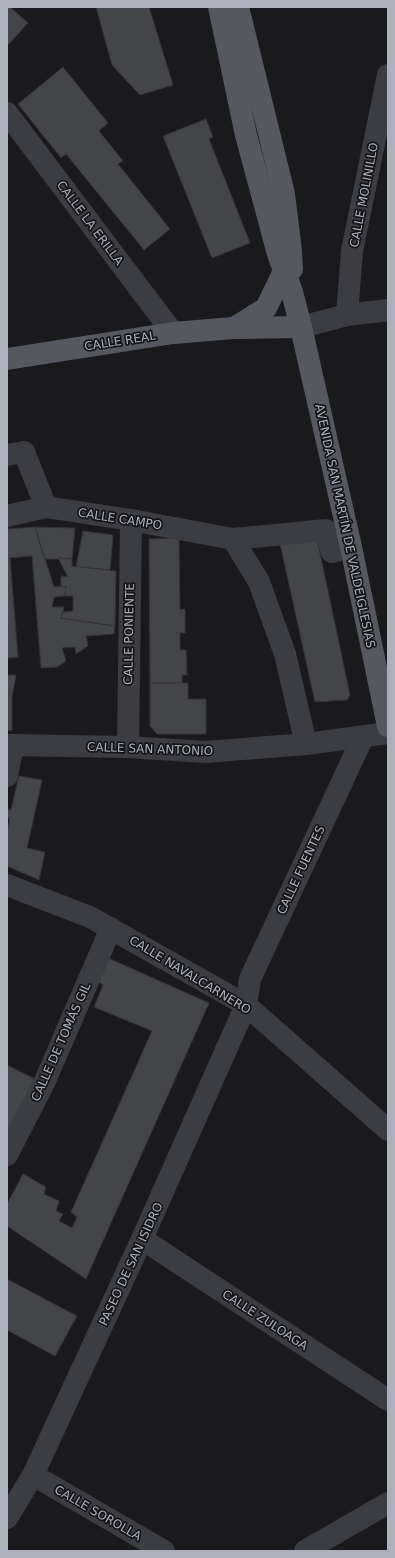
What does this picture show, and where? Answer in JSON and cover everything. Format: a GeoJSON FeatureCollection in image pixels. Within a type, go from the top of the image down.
{"type":"FeatureCollection","features":[{"type":"Feature","properties":{"kind":"main road"},"geometry":{"type":"LineString","coordinates":[[219,7],[246,135],[278,254],[292,292]]}},
{"type":"Feature","properties":{"kind":"main road"},"geometry":{"type":"LineString","coordinates":[[238,7],[284,194],[291,251],[292,292]]}},
{"type":"Feature","properties":{"kind":"main road","name":"CALLE REAL"},"geometry":{"type":"LineString","coordinates":[[233,328],[266,308],[284,271]]}},
{"type":"Feature","properties":{"kind":"main road","name":"AVENIDA SAN MARTÍN DE VALDEIGLESIAS"},"geometry":{"type":"LineString","coordinates":[[292,292],[351,547],[388,726]]}},
{"type":"Feature","properties":{"kind":"main road","name":"CALLE REAL"},"geometry":{"type":"LineString","coordinates":[[7,359],[173,333],[233,328],[301,327]]}},
{"type":"Feature","properties":{"kind":"street","name":"CALLE MOLINILLO"},"geometry":{"type":"LineString","coordinates":[[347,315],[352,251],[388,75]]}},
{"type":"Feature","properties":{"kind":"street","name":"CALLE LA ERILLA"},"geometry":{"type":"LineString","coordinates":[[7,113],[173,333]]}},
{"type":"Feature","properties":{"kind":"street","name":"CALLE REAL"},"geometry":{"type":"LineString","coordinates":[[301,327],[347,315],[388,310]]}},
{"type":"Feature","properties":{"kind":"street"},"geometry":{"type":"LineString","coordinates":[[7,456],[24,452],[46,507]]}},
{"type":"Feature","properties":{"kind":"street","name":"CALLE CAMPO"},"geometry":{"type":"LineString","coordinates":[[7,516],[46,507],[131,520],[233,539],[326,530],[332,552],[351,547]]}},
{"type":"Feature","properties":{"kind":"street","name":"CALLE PONIENTE"},"geometry":{"type":"LineString","coordinates":[[128,747],[131,520]]}},
{"type":"Feature","properties":{"kind":"street"},"geometry":{"type":"LineString","coordinates":[[233,539],[259,582],[285,654],[306,744]]}},
{"type":"Feature","properties":{"kind":"street","name":"CALLE SAN ANTONIO"},"geometry":{"type":"LineString","coordinates":[[10,745],[128,747],[206,752],[306,744],[388,733]]}},
{"type":"Feature","properties":{"kind":"street","name":"CALLE FUENTES"},"geometry":{"type":"LineString","coordinates":[[246,1005],[250,979],[363,737]]}},
{"type":"Feature","properties":{"kind":"street"},"geometry":{"type":"LineString","coordinates":[[7,776],[10,745]]}},
{"type":"Feature","properties":{"kind":"street","name":"CALLE NAVALCARNERO"},"geometry":{"type":"LineString","coordinates":[[7,885],[90,918],[111,928],[246,1005],[388,1130]]}},
{"type":"Feature","properties":{"kind":"street","name":"CALLE DE TOMÁS GIL"},"geometry":{"type":"LineString","coordinates":[[7,1155],[45,1081],[111,928]]}},
{"type":"Feature","properties":{"kind":"street","name":"PASEO DE SAN ISIDRO"},"geometry":{"type":"LineString","coordinates":[[7,1518],[33,1475],[142,1239],[246,1005]]}},
{"type":"Feature","properties":{"kind":"street","name":"CALLE ZULOAGA"},"geometry":{"type":"LineString","coordinates":[[142,1239],[388,1400]]}},
{"type":"Feature","properties":{"kind":"street","name":"CALLE SOROLLA"},"geometry":{"type":"LineString","coordinates":[[33,1475],[164,1551]]}},
{"type":"Feature","properties":{"kind":"street"},"geometry":{"type":"LineString","coordinates":[[305,1551],[388,1502]]}},
{"type":"Feature","properties":{"kind":"building"},"geometry":{"type":"Polygon","coordinates":[[[7,7],[10,7],[28,23],[7,46],[7,7]]]}},
{"type":"Feature","properties":{"kind":"building"},"geometry":{"type":"Polygon","coordinates":[[[96,7],[149,7],[173,85],[140,95],[112,65],[96,7]]]}},
{"type":"Feature","properties":{"kind":"building"},"geometry":{"type":"Polygon","coordinates":[[[63,67],[108,123],[99,131],[123,161],[118,164],[170,229],[144,250],[66,154],[61,158],[18,104],[63,67]]]}},
{"type":"Feature","properties":{"kind":"building"},"geometry":{"type":"Polygon","coordinates":[[[206,119],[213,137],[209,139],[250,243],[212,258],[163,136],[206,119]]]}},
{"type":"Feature","properties":{"kind":"building"},"geometry":{"type":"Polygon","coordinates":[[[35,527],[54,587],[66,586],[65,596],[54,597],[52,607],[64,607],[61,618],[115,626],[114,634],[86,636],[88,646],[76,654],[75,647],[62,648],[66,661],[57,667],[41,668],[32,556],[10,558],[18,657],[7,658],[7,529],[35,527]]]}},
{"type":"Feature","properties":{"kind":"building"},"geometry":{"type":"Polygon","coordinates":[[[35,527],[75,528],[72,559],[45,559],[35,527]]]}},
{"type":"Feature","properties":{"kind":"building"},"geometry":{"type":"Polygon","coordinates":[[[83,531],[113,535],[110,570],[76,567],[83,531]]]}},
{"type":"Feature","properties":{"kind":"building"},"geometry":{"type":"Polygon","coordinates":[[[179,538],[180,610],[185,609],[185,633],[180,633],[180,650],[186,650],[187,675],[182,675],[182,683],[150,683],[149,539],[179,538]]]}},
{"type":"Feature","properties":{"kind":"building"},"geometry":{"type":"Polygon","coordinates":[[[279,539],[317,539],[350,695],[347,700],[315,702],[279,539]]]}},
{"type":"Feature","properties":{"kind":"building"},"geometry":{"type":"Polygon","coordinates":[[[58,558],[72,559],[72,566],[116,571],[115,626],[61,618],[63,612],[73,611],[73,596],[65,596],[66,586],[61,587],[61,576],[68,577],[58,558]]]}},
{"type":"Feature","properties":{"kind":"building"},"geometry":{"type":"Polygon","coordinates":[[[7,675],[16,675],[12,697],[12,731],[7,730],[7,675]]]}},
{"type":"Feature","properties":{"kind":"building"},"geometry":{"type":"Polygon","coordinates":[[[150,683],[188,683],[188,699],[206,699],[206,734],[157,734],[150,726],[150,683]]]}},
{"type":"Feature","properties":{"kind":"building"},"geometry":{"type":"Polygon","coordinates":[[[19,776],[42,780],[27,848],[45,852],[39,880],[7,866],[7,831],[10,818],[7,818],[7,809],[11,810],[19,776]]]}},
{"type":"Feature","properties":{"kind":"building"},"geometry":{"type":"Polygon","coordinates":[[[108,958],[209,1003],[86,1279],[7,1226],[7,1204],[23,1174],[46,1187],[44,1194],[59,1201],[56,1211],[63,1214],[59,1221],[72,1228],[77,1217],[71,1212],[152,1031],[94,1007],[103,985],[98,981],[108,958]]]}},
{"type":"Feature","properties":{"kind":"building"},"geometry":{"type":"Polygon","coordinates":[[[7,1065],[37,1080],[7,1139],[7,1065]]]}},
{"type":"Feature","properties":{"kind":"building"},"geometry":{"type":"Polygon","coordinates":[[[7,1279],[77,1316],[55,1356],[7,1330],[7,1279]]]}}]}
